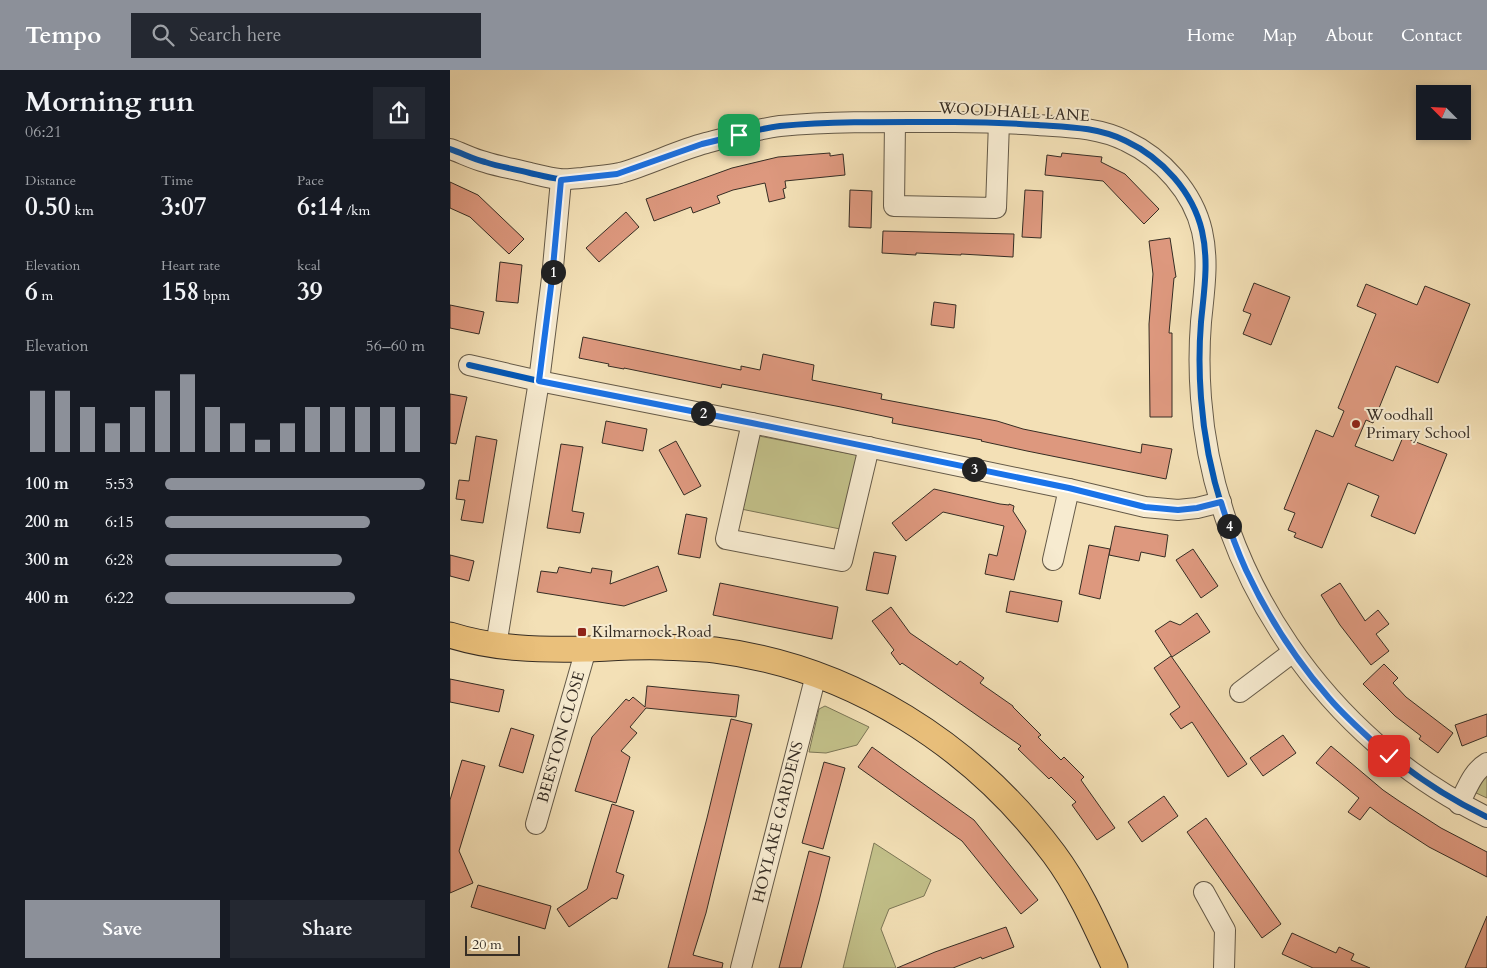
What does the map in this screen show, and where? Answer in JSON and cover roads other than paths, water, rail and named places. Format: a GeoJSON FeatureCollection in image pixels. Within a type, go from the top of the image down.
{"type":"FeatureCollection","features":[{"type":"Feature","properties":{"kind":"main road"},"geometry":{"type":"LineString","coordinates":[[450,635],[496,646],[541,650],[656,647],[714,650],[766,660],[816,675],[882,704],[913,722],[950,748],[994,786],[1023,816],[1055,856],[1084,901],[1115,968]]}},
{"type":"Feature","properties":{"kind":"street"},"geometry":{"type":"LineString","coordinates":[[895,122],[894,206],[996,208],[999,122]]}},
{"type":"Feature","properties":{"kind":"street","name":"WOODHALL LANE"},"geometry":{"type":"LineString","coordinates":[[450,149],[485,162],[561,180],[617,174],[702,144],[776,127],[895,122],[999,122],[1094,129],[1125,140],[1158,162],[1182,188],[1201,227],[1206,252],[1207,274],[1199,350],[1200,383],[1209,455],[1221,502],[1246,570],[1265,606],[1293,652],[1328,697],[1363,733],[1389,756],[1421,780],[1459,804],[1487,817]]}},
{"type":"Feature","properties":{"kind":"street"},"geometry":{"type":"LineString","coordinates":[[496,646],[539,381],[552,278],[561,180]]}},
{"type":"Feature","properties":{"kind":"street"},"geometry":{"type":"LineString","coordinates":[[468,365],[1069,488],[1163,510],[1197,508],[1221,502]]}},
{"type":"Feature","properties":{"kind":"street"},"geometry":{"type":"LineString","coordinates":[[752,423],[726,539],[842,561],[869,447]]}},
{"type":"Feature","properties":{"kind":"street"},"geometry":{"type":"LineString","coordinates":[[1054,560],[1069,488]]}},
{"type":"Feature","properties":{"kind":"street","name":"BEESTON CLOSE"},"geometry":{"type":"LineString","coordinates":[[536,824],[586,649]]}},
{"type":"Feature","properties":{"kind":"street"},"geometry":{"type":"LineString","coordinates":[[1240,692],[1293,652]]}},
{"type":"Feature","properties":{"kind":"street","name":"HOYLAKE GARDENS"},"geometry":{"type":"LineString","coordinates":[[741,968],[816,675]]}},
{"type":"Feature","properties":{"kind":"street"},"geometry":{"type":"LineString","coordinates":[[1459,804],[1478,769],[1487,763]]}},
{"type":"Feature","properties":{"kind":"street"},"geometry":{"type":"LineString","coordinates":[[1204,892],[1225,930],[1224,968]]}},
{"type":"Feature","properties":{"kind":"place","name":"Woodhall Primary School"},"geometry":{"type":"Point","coordinates":[1356,424]}},
{"type":"Feature","properties":{"kind":"place","name":"Kilmarnock Road"},"geometry":{"type":"Point","coordinates":[582,632]}}]}
